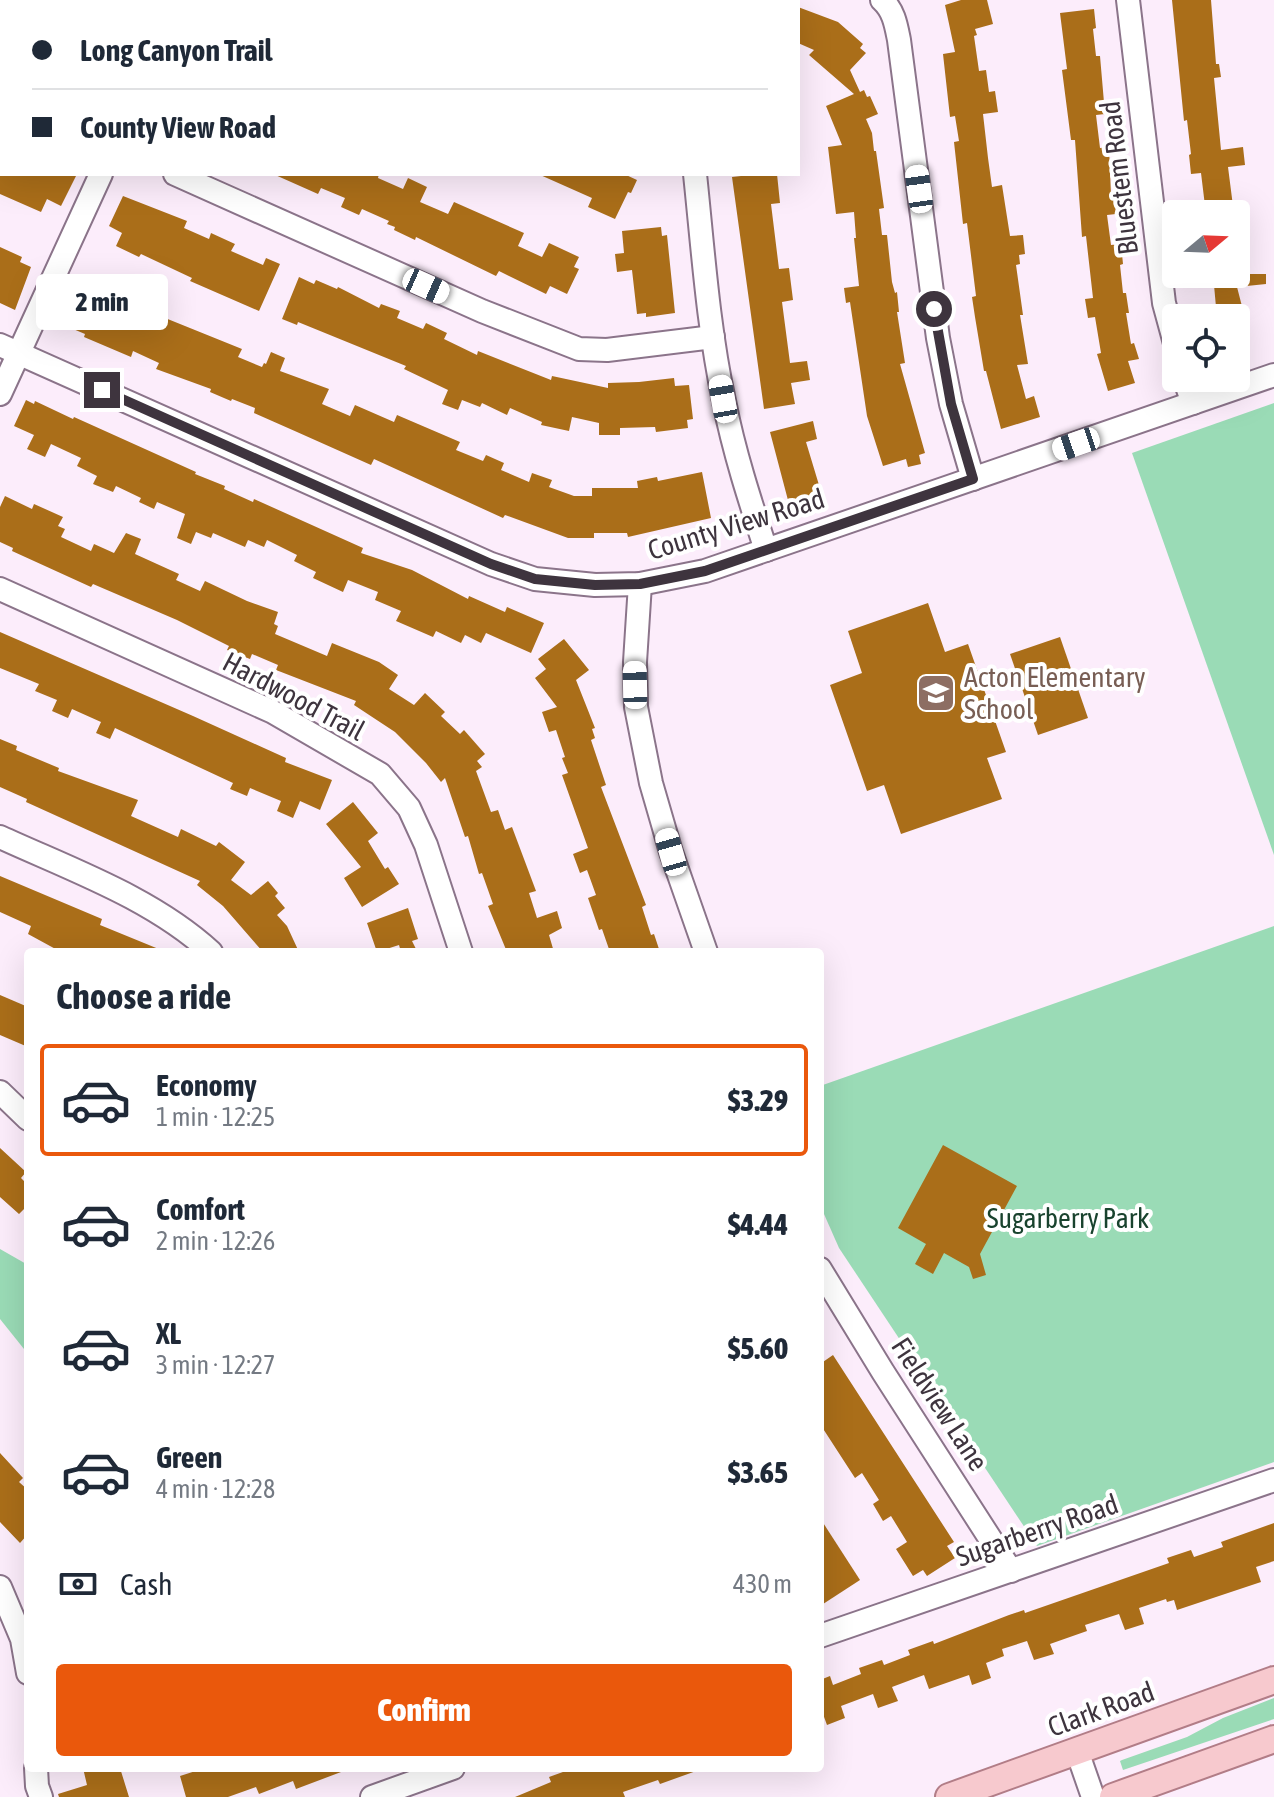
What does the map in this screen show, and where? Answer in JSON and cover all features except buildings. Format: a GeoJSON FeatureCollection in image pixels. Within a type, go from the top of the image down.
{"type":"FeatureCollection","features":[{"type":"Feature","properties":{"kind":"main road","name":"Clark Road"},"geometry":{"type":"LineString","coordinates":[[949,1797],[1274,1680]]}},
{"type":"Feature","properties":{"kind":"main road"},"geometry":{"type":"LineString","coordinates":[[1113,1797],[1274,1739]]}},
{"type":"Feature","properties":{"kind":"street"},"geometry":{"type":"LineString","coordinates":[[882,0],[896,21],[938,338],[951,404],[973,479]]}},
{"type":"Feature","properties":{"kind":"street","name":"Bluestem Road"},"geometry":{"type":"LineString","coordinates":[[1128,0],[1164,304]]}},
{"type":"Feature","properties":{"kind":"street"},"geometry":{"type":"LineString","coordinates":[[0,394],[9,349],[100,176]]}},
{"type":"Feature","properties":{"kind":"street"},"geometry":{"type":"LineString","coordinates":[[179,176],[482,311],[579,349],[607,350],[713,337]]}},
{"type":"Feature","properties":{"kind":"street"},"geometry":{"type":"LineString","coordinates":[[695,176],[713,337],[734,447],[766,550]]}},
{"type":"Feature","properties":{"kind":"street","name":"County View Road"},"geometry":{"type":"LineString","coordinates":[[9,349],[491,564],[535,579],[595,585],[640,584],[705,571],[1274,375]]}},
{"type":"Feature","properties":{"kind":"street"},"geometry":{"type":"LineString","coordinates":[[1189,392],[1193,403]]}},
{"type":"Feature","properties":{"kind":"street"},"geometry":{"type":"LineString","coordinates":[[640,584],[635,662],[636,707],[651,783],[705,948]]}},
{"type":"Feature","properties":{"kind":"street","name":"Hardwood Trail"},"geometry":{"type":"LineString","coordinates":[[0,589],[273,712],[380,774],[409,808],[415,820],[460,948]]}},
{"type":"Feature","properties":{"kind":"street"},"geometry":{"type":"LineString","coordinates":[[0,837],[143,903],[185,929],[206,948]]}},
{"type":"Feature","properties":{"kind":"street"},"geometry":{"type":"LineString","coordinates":[[0,1092],[24,1115]]}},
{"type":"Feature","properties":{"kind":"street","name":"Fieldview Lane"},"geometry":{"type":"LineString","coordinates":[[824,1276],[1011,1571]]}},
{"type":"Feature","properties":{"kind":"street","name":"Sugarberry Road"},"geometry":{"type":"LineString","coordinates":[[824,1635],[1274,1480]]}},
{"type":"Feature","properties":{"kind":"street"},"geometry":{"type":"LineString","coordinates":[[0,1587],[24,1650]]}},
{"type":"Feature","properties":{"kind":"street"},"geometry":{"type":"LineString","coordinates":[[1077,1751],[1093,1797]]}},
{"type":"Feature","properties":{"kind":"street"},"geometry":{"type":"LineString","coordinates":[[36,1772],[41,1797]]}},
{"type":"Feature","properties":{"kind":"street"},"geometry":{"type":"LineString","coordinates":[[372,1797],[442,1772]]}},
{"type":"Feature","properties":{"kind":"green space"},"geometry":{"type":"Polygon","coordinates":[[[1274,403],[1274,855],[1132,453],[1274,403]]]}},
{"type":"Feature","properties":{"kind":"green space","name":"Sugarberry Park"},"geometry":{"type":"Polygon","coordinates":[[[1274,926],[1274,1462],[1037,1546],[839,1248],[824,1214],[824,1085],[1274,926]]]}},
{"type":"Feature","properties":{"kind":"green space"},"geometry":{"type":"Polygon","coordinates":[[[0,1249],[24,1263],[24,1349],[0,1319],[0,1249]]]}},
{"type":"Feature","properties":{"kind":"green space"},"geometry":{"type":"Polygon","coordinates":[[[1274,1698],[1274,1719],[1123,1770],[1122,1760],[1187,1737],[1223,1718],[1274,1698]]]}},
{"type":"Feature","properties":{"kind":"place","name":"Acton Elementary School"},"geometry":{"type":"Point","coordinates":[936,693]}},
{"type":"Feature","properties":{"kind":"route"},"geometry":{"type":"LineString","coordinates":[[102,390],[491,564],[535,579],[595,585],[640,584],[705,571],[973,479],[951,404],[934,309]]}}]}
